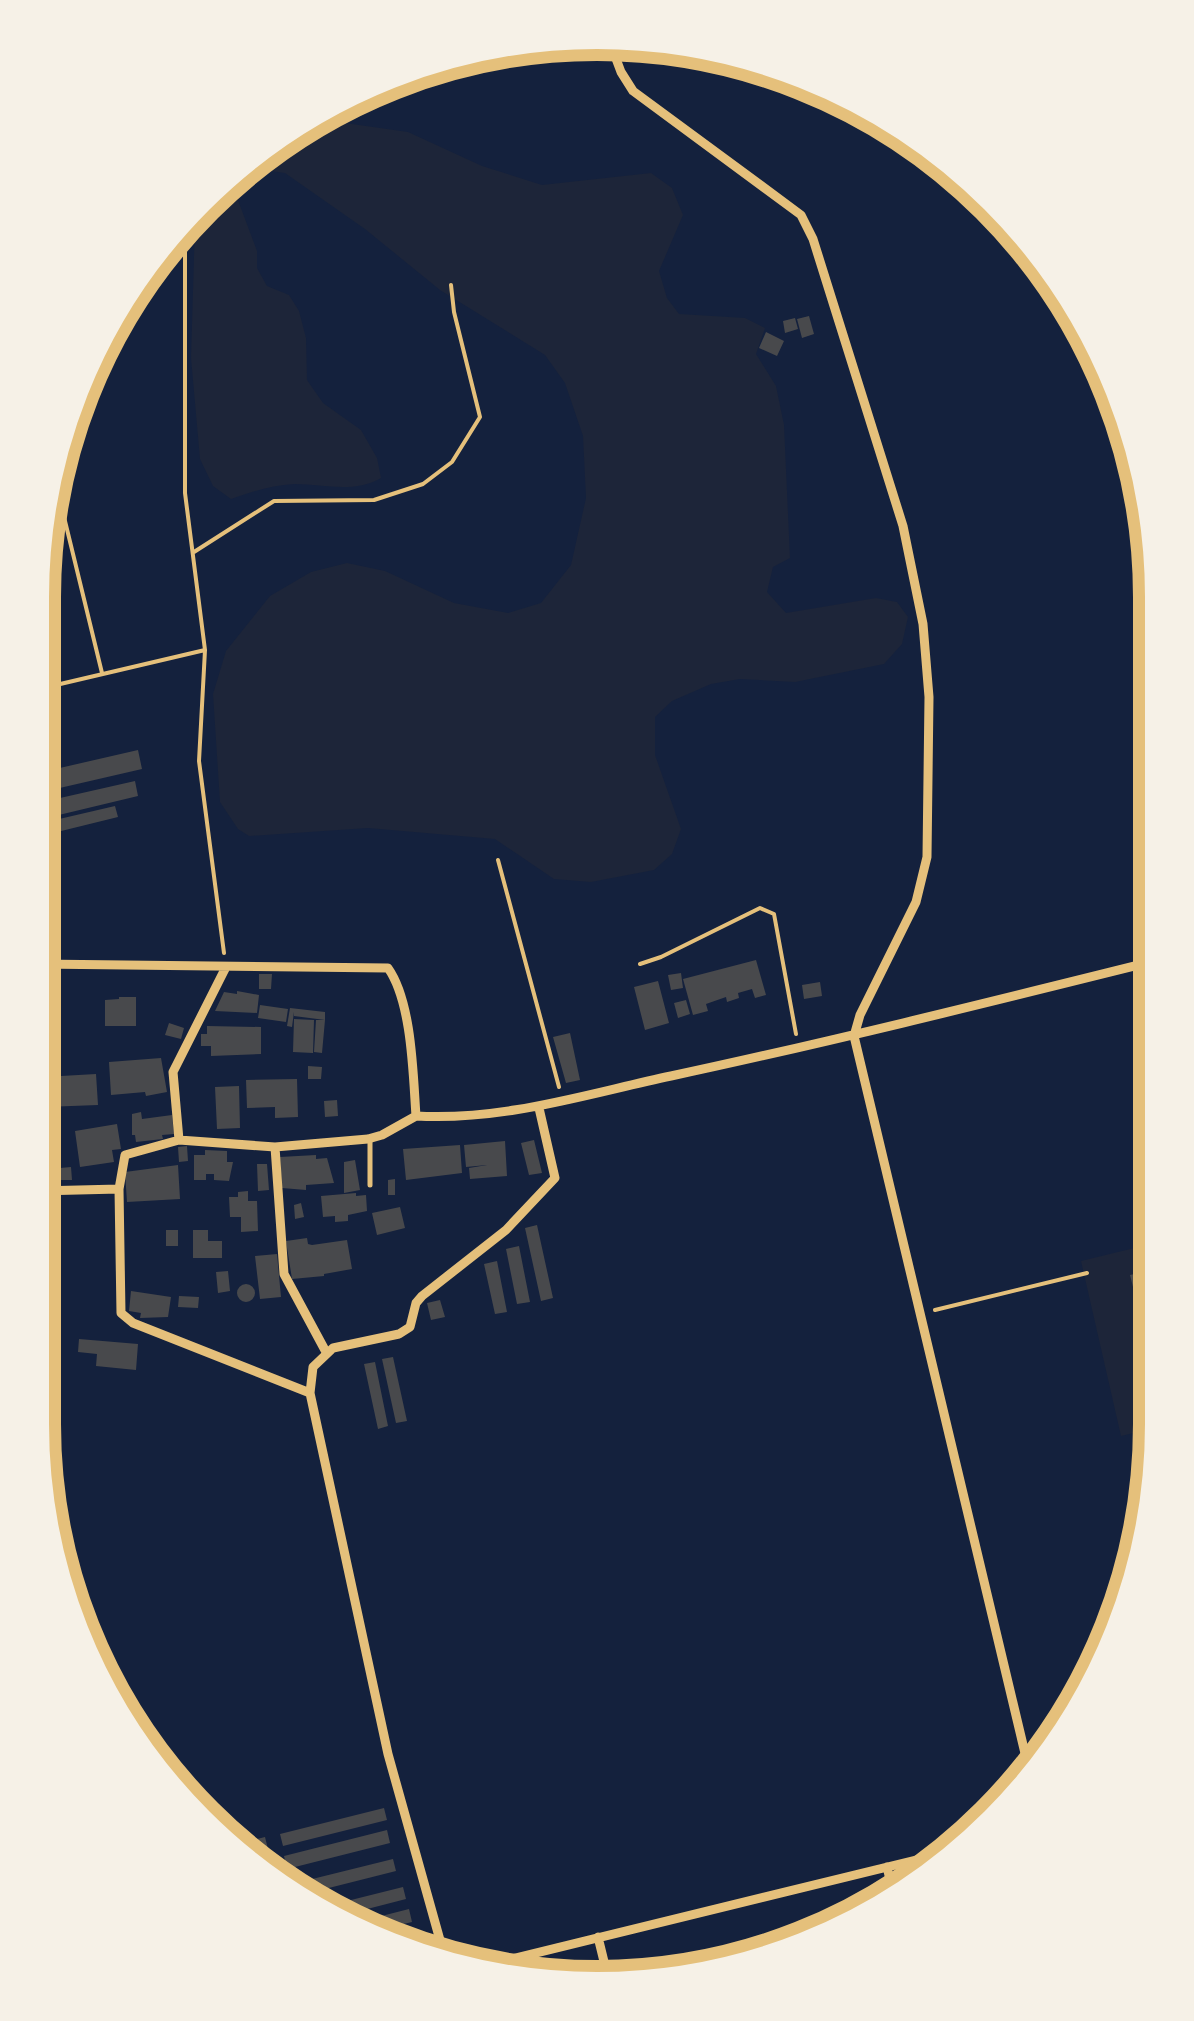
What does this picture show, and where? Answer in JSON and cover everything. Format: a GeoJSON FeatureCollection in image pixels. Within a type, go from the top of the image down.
{"type":"FeatureCollection","features":[{"type":"Feature","properties":{"kind":"street"},"geometry":{"type":"LineString","coordinates":[[615,56],[632,92],[801,215],[903,526],[923,624],[929,697],[927,857],[916,902],[860,1015],[854,1036],[1026,1756]]}},
{"type":"Feature","properties":{"kind":"street"},"geometry":{"type":"LineString","coordinates":[[55,964],[388,968],[397,982],[405,1020],[416,1116]]}},
{"type":"Feature","properties":{"kind":"street"},"geometry":{"type":"LineString","coordinates":[[310,1393],[133,1323],[121,1313],[119,1188],[126,1155],[179,1140],[276,1147],[370,1138],[416,1116],[539,1108],[1139,965]]}},
{"type":"Feature","properties":{"kind":"street"},"geometry":{"type":"LineString","coordinates":[[179,1140],[172,1072],[226,967]]}},
{"type":"Feature","properties":{"kind":"street"},"geometry":{"type":"LineString","coordinates":[[441,1943],[388,1754],[310,1393],[313,1367],[326,1352],[399,1334],[410,1327],[416,1303],[422,1296],[506,1230],[554,1178],[539,1108]]}},
{"type":"Feature","properties":{"kind":"street"},"geometry":{"type":"LineString","coordinates":[[276,1147],[284,1274],[326,1352]]}},
{"type":"Feature","properties":{"kind":"street"},"geometry":{"type":"LineString","coordinates":[[55,1190],[119,1188]]}},
{"type":"Feature","properties":{"kind":"street"},"geometry":{"type":"LineString","coordinates":[[514,1959],[920,1859]]}},
{"type":"Feature","properties":{"kind":"street"},"geometry":{"type":"LineString","coordinates":[[887,1867],[890,1880]]}},
{"type":"Feature","properties":{"kind":"street"},"geometry":{"type":"LineString","coordinates":[[598,1937],[605,1966]]}},
{"type":"Feature","properties":{"kind":"lane"},"geometry":{"type":"LineString","coordinates":[[370,1138],[370,1185]]}},
{"type":"Feature","properties":{"kind":"path"},"geometry":{"type":"LineString","coordinates":[[185,246],[184,493],[204,650],[199,762],[226,967]]}},
{"type":"Feature","properties":{"kind":"path"},"geometry":{"type":"LineString","coordinates":[[194,552],[274,500],[374,500],[423,484],[452,462],[480,417],[451,285]]}},
{"type":"Feature","properties":{"kind":"path"},"geometry":{"type":"LineString","coordinates":[[62,510],[102,673]]}},
{"type":"Feature","properties":{"kind":"path"},"geometry":{"type":"LineString","coordinates":[[55,685],[204,650]]}},
{"type":"Feature","properties":{"kind":"path"},"geometry":{"type":"LineString","coordinates":[[498,860],[563,1101]]}},
{"type":"Feature","properties":{"kind":"path"},"geometry":{"type":"LineString","coordinates":[[640,964],[760,908],[774,914],[799,1048]]}},
{"type":"Feature","properties":{"kind":"path"},"geometry":{"type":"LineString","coordinates":[[920,1314],[1087,1273]]}},
{"type":"Feature","properties":{"kind":"shaded area"},"geometry":{"type":"Polygon","coordinates":[[[337,122],[408,132],[482,166],[542,185],[651,173],[672,188],[683,215],[659,271],[667,298],[679,314],[745,318],[765,328],[756,354],[776,386],[784,425],[790,558],[773,567],[767,592],[786,613],[876,598],[897,602],[908,617],[902,644],[884,664],[795,682],[740,679],[711,684],[672,701],[655,717],[655,755],[681,829],[672,854],[654,870],[591,882],[554,879],[495,839],[368,828],[249,836],[238,829],[220,802],[213,694],[226,651],[270,596],[311,572],[347,563],[385,571],[454,603],[508,613],[541,603],[571,565],[586,498],[583,436],[565,383],[545,355],[440,290],[365,229],[285,173],[263,170],[337,122]]]}},
{"type":"Feature","properties":{"kind":"shaded area"},"geometry":{"type":"Polygon","coordinates":[[[236,193],[257,251],[257,268],[267,286],[289,295],[299,311],[306,338],[307,380],[323,403],[361,430],[377,458],[381,478],[349,487],[286,485],[231,499],[213,486],[200,459],[191,358],[195,235],[236,193]]]}},
{"type":"Feature","properties":{"kind":"shaded area"},"geometry":{"type":"Polygon","coordinates":[[[1139,1247],[1139,1432],[1121,1436],[1081,1261],[1139,1247]]]}},
{"type":"Feature","properties":{"kind":"building"},"geometry":{"type":"Polygon","coordinates":[[[809,316],[814,334],[802,338],[797,319],[809,316]]]}},
{"type":"Feature","properties":{"kind":"building"},"geometry":{"type":"Polygon","coordinates":[[[795,318],[798,329],[785,333],[783,321],[795,318]]]}},
{"type":"Feature","properties":{"kind":"building"},"geometry":{"type":"Polygon","coordinates":[[[766,332],[784,341],[777,356],[759,348],[766,332]]]}},
{"type":"Feature","properties":{"kind":"building"},"geometry":{"type":"Polygon","coordinates":[[[138,750],[142,769],[55,789],[55,769],[138,750]]]}},
{"type":"Feature","properties":{"kind":"building"},"geometry":{"type":"Polygon","coordinates":[[[135,781],[138,796],[55,816],[55,799],[135,781]]]}},
{"type":"Feature","properties":{"kind":"building"},"geometry":{"type":"Polygon","coordinates":[[[115,806],[118,817],[55,833],[55,820],[115,806]]]}},
{"type":"Feature","properties":{"kind":"building"},"geometry":{"type":"Polygon","coordinates":[[[756,960],[766,995],[755,998],[752,989],[727,1002],[726,997],[706,1004],[708,1011],[693,1015],[683,979],[756,960]]]}},
{"type":"Feature","properties":{"kind":"building"},"geometry":{"type":"Polygon","coordinates":[[[681,973],[683,988],[671,990],[668,975],[681,973]]]}},
{"type":"Feature","properties":{"kind":"building"},"geometry":{"type":"Polygon","coordinates":[[[259,974],[272,974],[271,989],[259,989],[259,974]]]}},
{"type":"Feature","properties":{"kind":"building"},"geometry":{"type":"Polygon","coordinates":[[[658,981],[669,1023],[645,1030],[634,987],[658,981]]]}},
{"type":"Feature","properties":{"kind":"building"},"geometry":{"type":"Polygon","coordinates":[[[820,982],[822,996],[804,999],[802,985],[820,982]]]}},
{"type":"Feature","properties":{"kind":"building"},"geometry":{"type":"Polygon","coordinates":[[[224,992],[259,995],[257,1013],[215,1011],[224,992]]]}},
{"type":"Feature","properties":{"kind":"building"},"geometry":{"type":"Polygon","coordinates":[[[136,997],[136,1026],[105,1026],[105,1000],[136,997]]]}},
{"type":"Feature","properties":{"kind":"building"},"geometry":{"type":"Polygon","coordinates":[[[686,1000],[690,1014],[678,1018],[674,1003],[686,1000]]]}},
{"type":"Feature","properties":{"kind":"building"},"geometry":{"type":"Polygon","coordinates":[[[260,1005],[288,1009],[286,1022],[258,1018],[260,1005]]]}},
{"type":"Feature","properties":{"kind":"building"},"geometry":{"type":"Polygon","coordinates":[[[290,1008],[325,1012],[325,1020],[294,1016],[294,1012],[292,1027],[287,1026],[290,1008]]]}},
{"type":"Feature","properties":{"kind":"building"},"geometry":{"type":"Polygon","coordinates":[[[294,1019],[314,1020],[313,1053],[293,1052],[294,1019]]]}},
{"type":"Feature","properties":{"kind":"building"},"geometry":{"type":"Polygon","coordinates":[[[316,1020],[325,1020],[322,1053],[314,1052],[316,1020]]]}},
{"type":"Feature","properties":{"kind":"building"},"geometry":{"type":"Polygon","coordinates":[[[169,1023],[184,1028],[181,1039],[165,1035],[169,1023]]]}},
{"type":"Feature","properties":{"kind":"building"},"geometry":{"type":"Polygon","coordinates":[[[207,1026],[261,1027],[261,1054],[211,1056],[211,1046],[201,1046],[201,1034],[207,1034],[207,1026]]]}},
{"type":"Feature","properties":{"kind":"building"},"geometry":{"type":"Polygon","coordinates":[[[570,1033],[580,1080],[566,1083],[553,1037],[570,1033]]]}},
{"type":"Feature","properties":{"kind":"building"},"geometry":{"type":"Polygon","coordinates":[[[161,1058],[167,1092],[111,1095],[109,1062],[161,1058]]]}},
{"type":"Feature","properties":{"kind":"building"},"geometry":{"type":"Polygon","coordinates":[[[308,1066],[322,1067],[321,1079],[308,1079],[308,1066]]]}},
{"type":"Feature","properties":{"kind":"building"},"geometry":{"type":"Polygon","coordinates":[[[55,1068],[61,1068],[61,1076],[96,1074],[98,1105],[55,1107],[55,1068]]]}},
{"type":"Feature","properties":{"kind":"building"},"geometry":{"type":"Polygon","coordinates":[[[297,1079],[298,1117],[275,1118],[275,1107],[247,1108],[246,1080],[297,1079]]]}},
{"type":"Feature","properties":{"kind":"building"},"geometry":{"type":"Polygon","coordinates":[[[239,1086],[240,1128],[217,1129],[215,1087],[239,1086]]]}},
{"type":"Feature","properties":{"kind":"building"},"geometry":{"type":"Polygon","coordinates":[[[337,1100],[338,1116],[325,1117],[324,1101],[337,1100]]]}},
{"type":"Feature","properties":{"kind":"building"},"geometry":{"type":"Polygon","coordinates":[[[141,1112],[142,1119],[172,1115],[174,1134],[136,1142],[132,1114],[141,1112]]]}},
{"type":"Feature","properties":{"kind":"building"},"geometry":{"type":"Polygon","coordinates":[[[117,1124],[121,1149],[112,1150],[114,1162],[80,1167],[75,1131],[117,1124]]]}},
{"type":"Feature","properties":{"kind":"building"},"geometry":{"type":"Polygon","coordinates":[[[534,1140],[542,1173],[529,1175],[521,1143],[534,1140]]]}},
{"type":"Feature","properties":{"kind":"building"},"geometry":{"type":"Polygon","coordinates":[[[505,1141],[507,1176],[470,1179],[469,1168],[487,1165],[466,1167],[464,1145],[505,1141]]]}},
{"type":"Feature","properties":{"kind":"building"},"geometry":{"type":"Polygon","coordinates":[[[460,1145],[462,1173],[406,1180],[403,1149],[460,1145]]]}},
{"type":"Feature","properties":{"kind":"building"},"geometry":{"type":"Polygon","coordinates":[[[187,1146],[188,1161],[179,1162],[178,1147],[187,1146]]]}},
{"type":"Feature","properties":{"kind":"building"},"geometry":{"type":"Polygon","coordinates":[[[205,1150],[227,1151],[227,1162],[233,1162],[229,1181],[214,1180],[214,1174],[206,1174],[206,1180],[194,1180],[194,1155],[205,1155],[205,1150]]]}},
{"type":"Feature","properties":{"kind":"building"},"geometry":{"type":"Polygon","coordinates":[[[316,1155],[316,1159],[327,1158],[334,1183],[306,1185],[306,1190],[282,1188],[280,1157],[316,1155]]]}},
{"type":"Feature","properties":{"kind":"building"},"geometry":{"type":"Polygon","coordinates":[[[355,1160],[360,1190],[344,1193],[344,1162],[355,1160]]]}},
{"type":"Feature","properties":{"kind":"building"},"geometry":{"type":"Polygon","coordinates":[[[257,1164],[267,1164],[269,1190],[258,1191],[257,1164]]]}},
{"type":"Feature","properties":{"kind":"building"},"geometry":{"type":"Polygon","coordinates":[[[178,1165],[180,1199],[127,1202],[125,1172],[178,1165]]]}},
{"type":"Feature","properties":{"kind":"building"},"geometry":{"type":"Polygon","coordinates":[[[71,1167],[72,1180],[60,1180],[60,1168],[71,1167]]]}},
{"type":"Feature","properties":{"kind":"building"},"geometry":{"type":"Polygon","coordinates":[[[395,1179],[395,1195],[388,1195],[388,1180],[395,1179]]]}},
{"type":"Feature","properties":{"kind":"building"},"geometry":{"type":"Polygon","coordinates":[[[248,1191],[248,1201],[257,1201],[258,1231],[241,1232],[241,1217],[230,1217],[229,1197],[248,1191]]]}},
{"type":"Feature","properties":{"kind":"building"},"geometry":{"type":"Polygon","coordinates":[[[366,1195],[367,1211],[348,1215],[348,1221],[335,1222],[335,1216],[323,1217],[321,1196],[366,1195]]]}},
{"type":"Feature","properties":{"kind":"building"},"geometry":{"type":"Polygon","coordinates":[[[301,1203],[304,1217],[295,1219],[294,1205],[301,1203]]]}},
{"type":"Feature","properties":{"kind":"building"},"geometry":{"type":"Polygon","coordinates":[[[400,1207],[405,1228],[377,1235],[372,1213],[400,1207]]]}},
{"type":"Feature","properties":{"kind":"building"},"geometry":{"type":"Polygon","coordinates":[[[537,1225],[553,1298],[541,1301],[525,1228],[537,1225]]]}},
{"type":"Feature","properties":{"kind":"building"},"geometry":{"type":"Polygon","coordinates":[[[166,1230],[178,1230],[178,1246],[166,1246],[166,1230]]]}},
{"type":"Feature","properties":{"kind":"building"},"geometry":{"type":"Polygon","coordinates":[[[193,1230],[208,1230],[208,1241],[222,1241],[222,1258],[193,1258],[193,1230]]]}},
{"type":"Feature","properties":{"kind":"building"},"geometry":{"type":"Polygon","coordinates":[[[307,1238],[312,1245],[347,1240],[352,1269],[292,1279],[286,1241],[307,1238]]]}},
{"type":"Feature","properties":{"kind":"building"},"geometry":{"type":"Polygon","coordinates":[[[519,1246],[530,1302],[517,1304],[506,1249],[519,1246]]]}},
{"type":"Feature","properties":{"kind":"building"},"geometry":{"type":"Polygon","coordinates":[[[277,1254],[281,1297],[260,1299],[255,1256],[277,1254]]]}},
{"type":"Feature","properties":{"kind":"building"},"geometry":{"type":"Polygon","coordinates":[[[497,1261],[507,1312],[495,1314],[484,1264],[497,1261]]]}},
{"type":"Feature","properties":{"kind":"building"},"geometry":{"type":"Polygon","coordinates":[[[228,1271],[230,1291],[218,1293],[216,1272],[228,1271]]]}},
{"type":"Feature","properties":{"kind":"building"},"geometry":{"type":"Polygon","coordinates":[[[1139,1273],[1139,1311],[1130,1275],[1139,1273]]]}},
{"type":"Feature","properties":{"kind":"building"},"geometry":{"type":"Polygon","coordinates":[[[246,1284],[255,1293],[246,1302],[237,1293],[246,1284]]]}},
{"type":"Feature","properties":{"kind":"building"},"geometry":{"type":"Polygon","coordinates":[[[131,1291],[171,1297],[168,1317],[140,1318],[141,1313],[129,1311],[131,1291]]]}},
{"type":"Feature","properties":{"kind":"building"},"geometry":{"type":"Polygon","coordinates":[[[179,1296],[199,1297],[198,1308],[178,1307],[179,1296]]]}},
{"type":"Feature","properties":{"kind":"building"},"geometry":{"type":"Polygon","coordinates":[[[440,1300],[445,1317],[431,1320],[427,1303],[440,1300]]]}},
{"type":"Feature","properties":{"kind":"building"},"geometry":{"type":"Polygon","coordinates":[[[79,1339],[138,1344],[136,1370],[96,1366],[97,1354],[78,1352],[79,1339]]]}},
{"type":"Feature","properties":{"kind":"building"},"geometry":{"type":"Polygon","coordinates":[[[393,1357],[407,1421],[396,1423],[382,1359],[393,1357]]]}},
{"type":"Feature","properties":{"kind":"building"},"geometry":{"type":"Polygon","coordinates":[[[375,1362],[388,1426],[378,1429],[364,1364],[375,1362]]]}},
{"type":"Feature","properties":{"kind":"building"},"geometry":{"type":"Polygon","coordinates":[[[384,1808],[387,1820],[283,1846],[280,1834],[384,1808]]]}},
{"type":"Feature","properties":{"kind":"building"},"geometry":{"type":"Polygon","coordinates":[[[387,1830],[390,1843],[288,1869],[284,1856],[387,1830]]]}},
{"type":"Feature","properties":{"kind":"building"},"geometry":{"type":"Polygon","coordinates":[[[265,1837],[268,1849],[263,1850],[251,1840],[265,1837]]]}},
{"type":"Feature","properties":{"kind":"building"},"geometry":{"type":"Polygon","coordinates":[[[393,1859],[396,1871],[321,1890],[305,1881],[393,1859]]]}},
{"type":"Feature","properties":{"kind":"building"},"geometry":{"type":"Polygon","coordinates":[[[403,1887],[406,1899],[359,1911],[343,1902],[403,1887]]]}},
{"type":"Feature","properties":{"kind":"building"},"geometry":{"type":"Polygon","coordinates":[[[409,1909],[412,1922],[394,1926],[374,1918],[409,1909]]]}}]}
